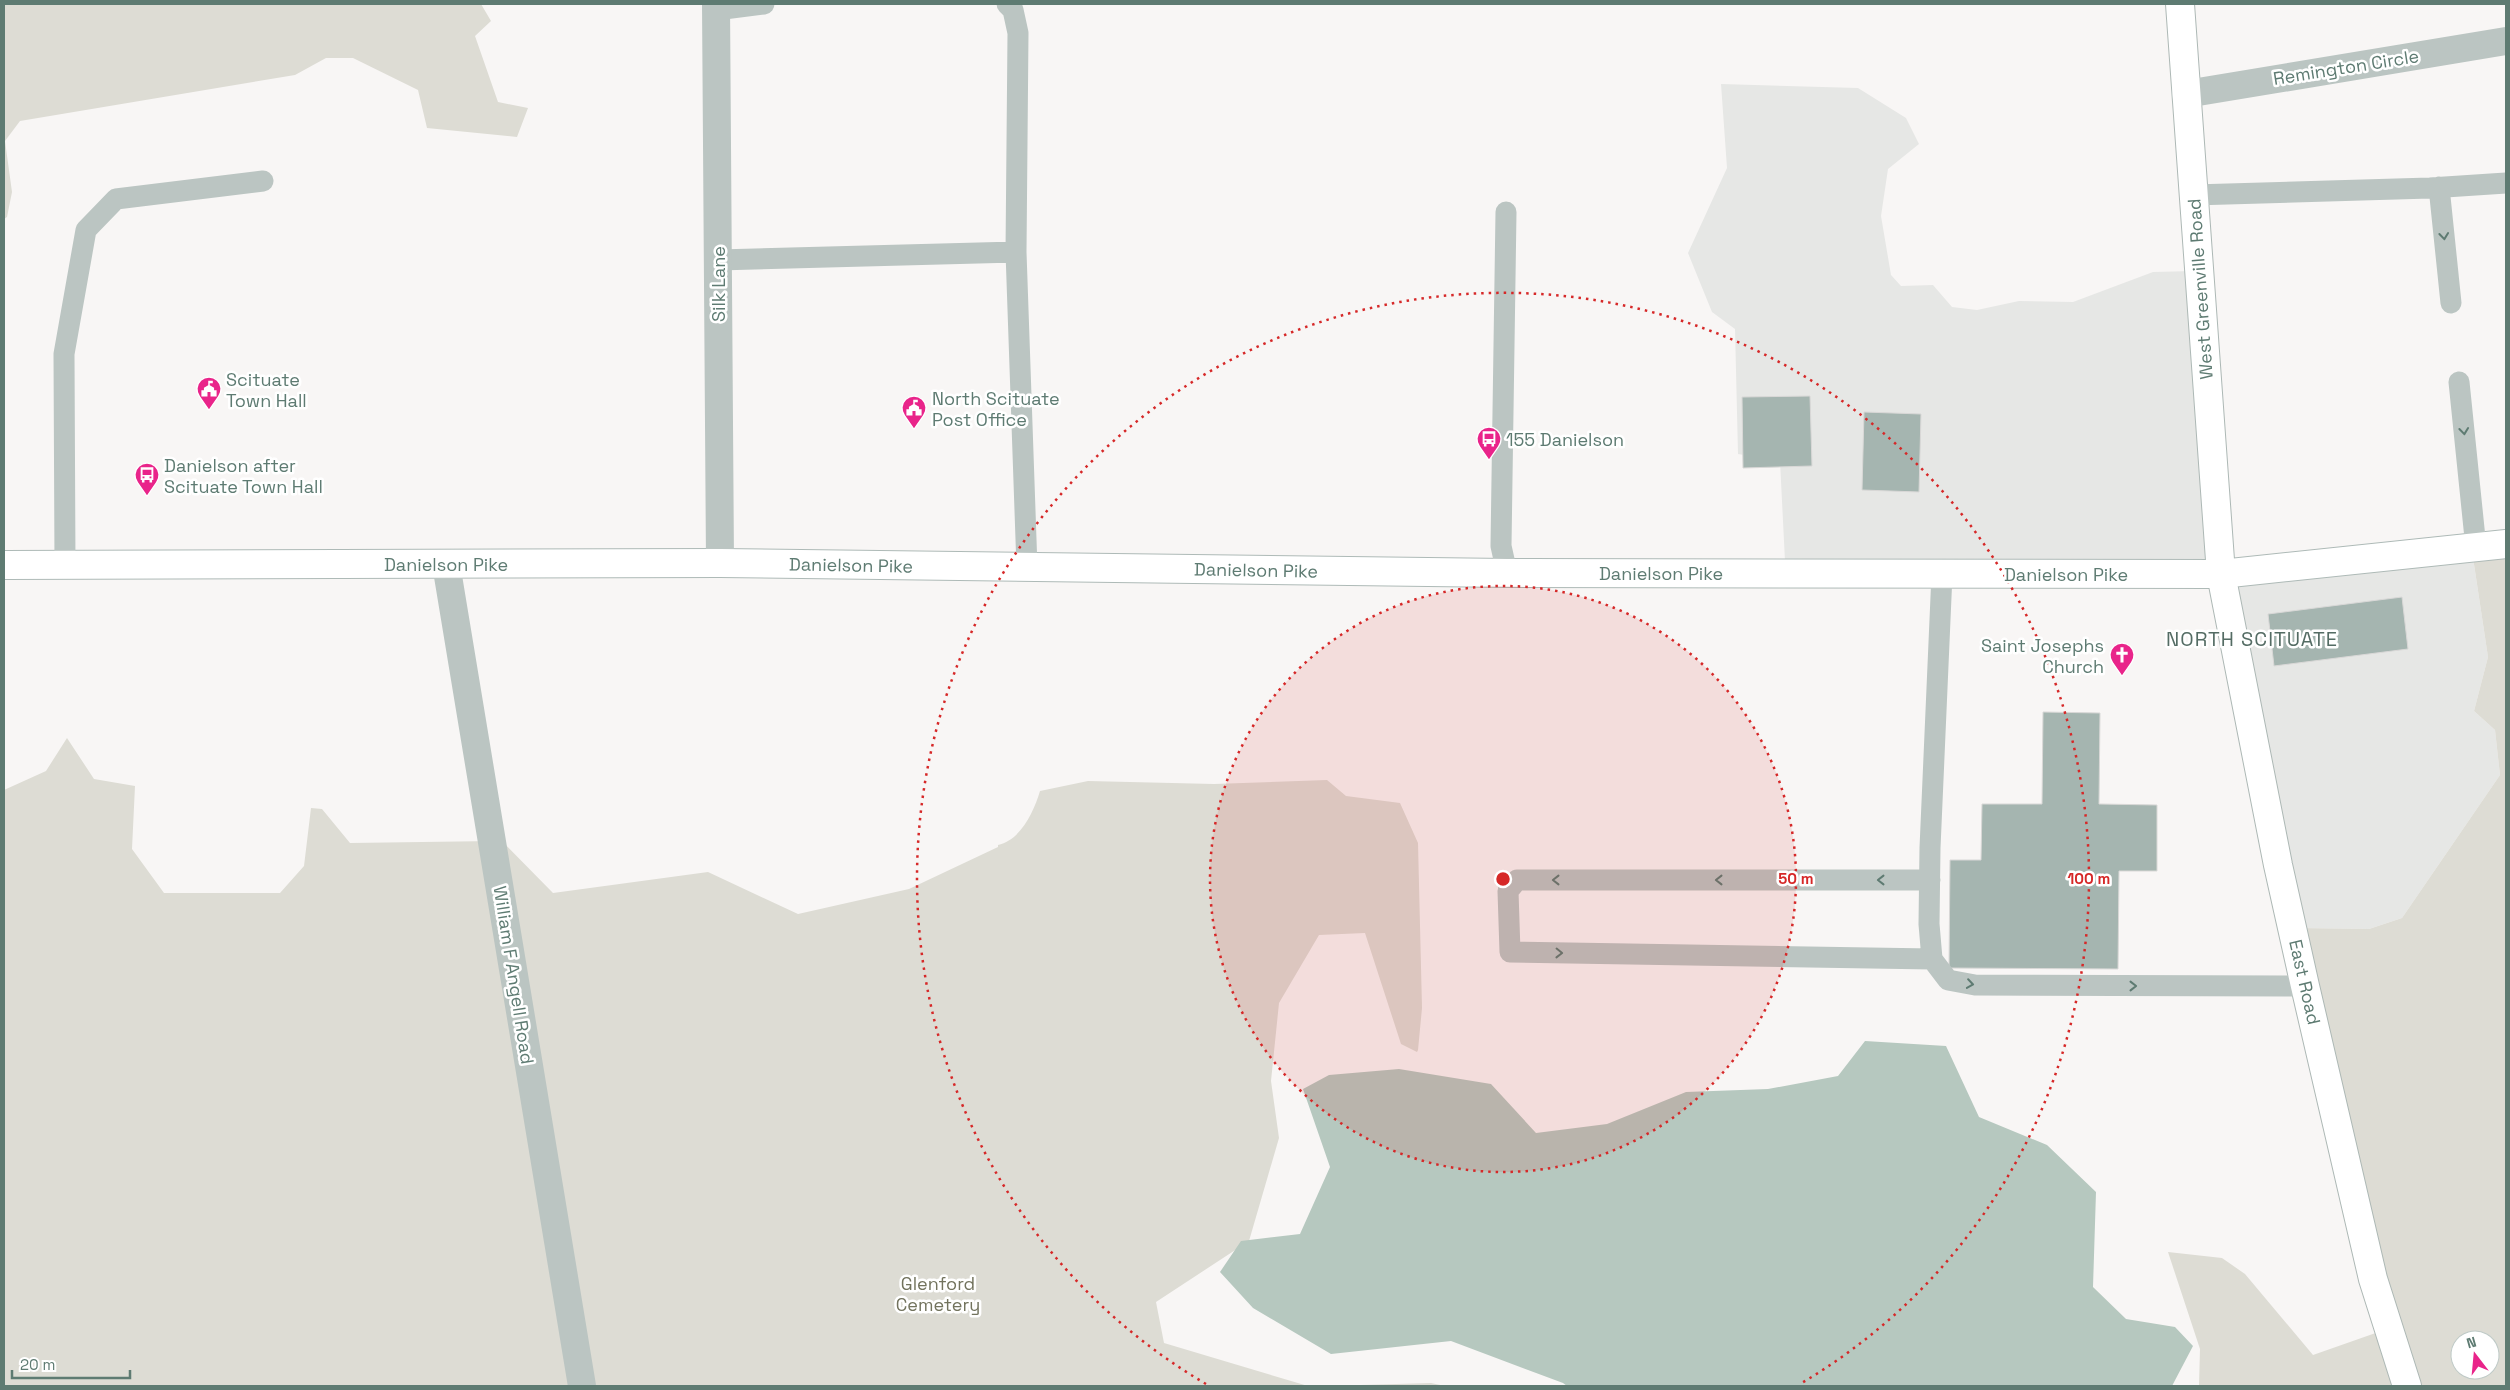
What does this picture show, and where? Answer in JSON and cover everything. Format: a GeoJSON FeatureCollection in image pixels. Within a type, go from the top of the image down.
{"type":"FeatureCollection","features":[{"type":"Feature","properties":{"kind":"main road","name":"West Greenville Road"},"geometry":{"type":"LineString","coordinates":[[2180,4],[2221,574]]}},
{"type":"Feature","properties":{"kind":"main road","name":"Danielson Pike"},"geometry":{"type":"LineString","coordinates":[[4,565],[720,563],[1507,572],[2221,574],[2506,544]]}},
{"type":"Feature","properties":{"kind":"main road","name":"East Road"},"geometry":{"type":"LineString","coordinates":[[2221,574],[2278,865],[2305,986],[2373,1279],[2407,1386]]}},
{"type":"Feature","properties":{"kind":"street","name":"Silk Lane"},"geometry":{"type":"LineString","coordinates":[[716,7],[720,563]]}},
{"type":"Feature","properties":{"kind":"street","name":"Remington Circle"},"geometry":{"type":"LineString","coordinates":[[2186,94],[2506,40]]}},
{"type":"Feature","properties":{"kind":"street","name":"William F Angell Road"},"geometry":{"type":"LineString","coordinates":[[446,564],[582,1386]]}},
{"type":"Feature","properties":{"kind":"lane"},"geometry":{"type":"LineString","coordinates":[[716,7],[764,4]]}},
{"type":"Feature","properties":{"kind":"lane"},"geometry":{"type":"LineString","coordinates":[[1007,4],[1013,10],[1018,33],[1016,252],[1027,568]]}},
{"type":"Feature","properties":{"kind":"lane"},"geometry":{"type":"LineString","coordinates":[[65,565],[64,354],[86,230],[116,199],[263,181]]}},
{"type":"Feature","properties":{"kind":"lane"},"geometry":{"type":"LineString","coordinates":[[2193,195],[2439,188],[2506,183]]}},
{"type":"Feature","properties":{"kind":"lane"},"geometry":{"type":"LineString","coordinates":[[2439,188],[2451,303]]}},
{"type":"Feature","properties":{"kind":"lane"},"geometry":{"type":"LineString","coordinates":[[1506,212],[1501,546],[1507,572]]}},
{"type":"Feature","properties":{"kind":"lane"},"geometry":{"type":"LineString","coordinates":[[718,260],[1016,252]]}},
{"type":"Feature","properties":{"kind":"lane"},"geometry":{"type":"LineString","coordinates":[[2459,382],[2476,548]]}},
{"type":"Feature","properties":{"kind":"lane"},"geometry":{"type":"LineString","coordinates":[[1942,574],[1930,880],[1932,959],[1948,980],[1975,985],[2305,986]]}},
{"type":"Feature","properties":{"kind":"lane"},"geometry":{"type":"LineString","coordinates":[[1930,880],[1517,880],[1508,891],[1510,952],[1932,959]]}},
{"type":"Feature","properties":{"kind":"shaded area"},"geometry":{"type":"Polygon","coordinates":[[[1721,84],[1858,88],[1906,118],[1919,144],[1888,169],[1881,216],[1891,275],[1901,286],[1933,285],[1952,307],[1977,310],[2019,301],[2073,302],[2153,272],[2194,271],[2221,562],[1785,561],[1780,461],[1738,454],[1735,329],[1712,312],[1688,253],[1727,168],[1721,84]]]}},
{"type":"Feature","properties":{"kind":"shaded area"},"geometry":{"type":"Polygon","coordinates":[[[2472,551],[2488,657],[2474,711],[2495,730],[2500,775],[2402,918],[2369,929],[2298,928],[2228,570],[2472,551]]]}},
{"type":"Feature","properties":{"kind":"shaded area"},"geometry":{"type":"Polygon","coordinates":[[[1865,1041],[1946,1046],[1979,1117],[2047,1145],[2096,1192],[2093,1287],[2126,1319],[2175,1327],[2193,1346],[2172,1386],[1567,1386],[1451,1341],[1331,1354],[1253,1308],[1220,1272],[1241,1241],[1300,1234],[1330,1167],[1303,1089],[1329,1075],[1399,1069],[1491,1084],[1536,1133],[1607,1124],[1686,1092],[1768,1089],[1838,1076],[1865,1041]]]}},
{"type":"Feature","properties":{"kind":"green space"},"geometry":{"type":"Polygon","coordinates":[[[4,4],[481,4],[491,21],[475,36],[498,102],[528,108],[517,137],[427,128],[418,90],[353,58],[326,58],[295,75],[20,121],[5,141],[12,192],[7,217],[4,219],[4,4]]]}},
{"type":"Feature","properties":{"kind":"green space"},"geometry":{"type":"Polygon","coordinates":[[[2506,545],[2506,1386],[2199,1386],[2200,1349],[2168,1252],[2222,1258],[2245,1274],[2313,1355],[2387,1329],[2298,928],[2369,929],[2402,918],[2500,775],[2495,730],[2474,711],[2488,657],[2472,551],[2506,545]]]}},
{"type":"Feature","properties":{"kind":"green space","name":"Glenford Cemetery"},"geometry":{"type":"Polygon","coordinates":[[[67,738],[94,779],[135,786],[132,849],[164,893],[280,893],[304,866],[311,808],[322,809],[350,843],[494,841],[499,838],[553,893],[708,872],[798,914],[909,889],[998,847],[998,845],[1013,837],[1020,831],[1030,816],[1040,791],[1088,781],[1214,784],[1327,780],[1346,796],[1400,803],[1418,843],[1422,1008],[1418,1050],[1417,1052],[1401,1044],[1365,933],[1319,935],[1279,1003],[1271,1081],[1279,1138],[1249,1241],[1156,1302],[1164,1343],[1308,1386],[4,1386],[4,790],[46,771],[67,738]]]}},
{"type":"Feature","properties":{"kind":"green space"},"geometry":{"type":"Polygon","coordinates":[[[1431,1383],[1445,1386],[1325,1386],[1431,1383]]]}},
{"type":"Feature","properties":{"kind":"building"},"geometry":{"type":"Polygon","coordinates":[[[1810,396],[1812,466],[1743,468],[1742,397],[1810,396]]]}},
{"type":"Feature","properties":{"kind":"building"},"geometry":{"type":"Polygon","coordinates":[[[1864,412],[1921,414],[1919,492],[1862,490],[1864,412]]]}},
{"type":"Feature","properties":{"kind":"building"},"geometry":{"type":"Polygon","coordinates":[[[2402,597],[2408,649],[2274,666],[2268,614],[2402,597]]]}},
{"type":"Feature","properties":{"kind":"building"},"geometry":{"type":"Polygon","coordinates":[[[2043,712],[2100,713],[2099,804],[2157,805],[2157,871],[2119,871],[2118,969],[1949,968],[1950,860],[1981,860],[1982,804],[2042,804],[2043,712]]]}},
{"type":"Feature","properties":{"kind":"place","name":"Scituate Town Hall"},"geometry":{"type":"Point","coordinates":[209,410]}},
{"type":"Feature","properties":{"kind":"place","name":"North Scituate Post Office"},"geometry":{"type":"Point","coordinates":[914,429]}},
{"type":"Feature","properties":{"kind":"place","name":"155 Danielson"},"geometry":{"type":"Point","coordinates":[1489,460]}},
{"type":"Feature","properties":{"kind":"place","name":"Danielson after Scituate Town Hall"},"geometry":{"type":"Point","coordinates":[147,496]}},
{"type":"Feature","properties":{"kind":"place","name":"Saint Josephs Church"},"geometry":{"type":"Point","coordinates":[2122,676]}},
{"type":"Feature","properties":{"kind":"district","name":"NORTH SCITUATE"},"geometry":{"type":"Point","coordinates":[2252,639]}}]}
